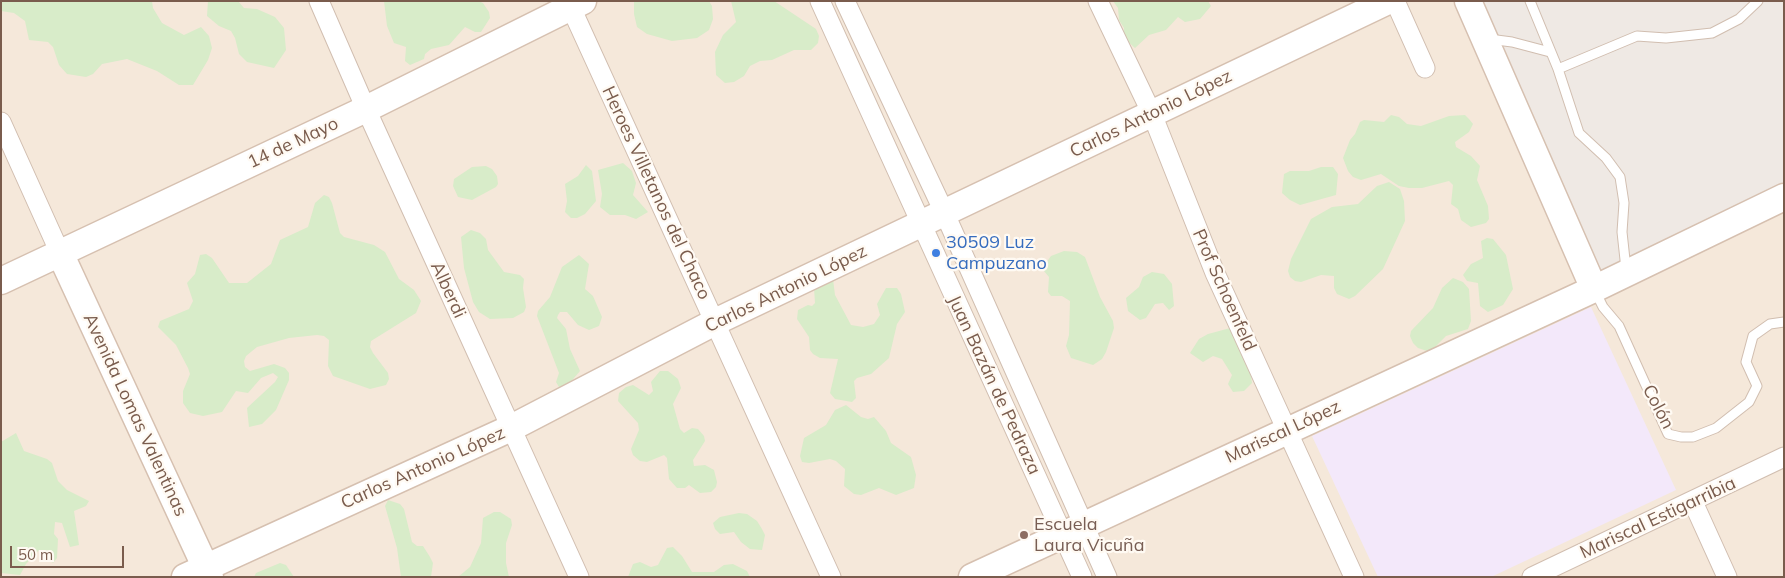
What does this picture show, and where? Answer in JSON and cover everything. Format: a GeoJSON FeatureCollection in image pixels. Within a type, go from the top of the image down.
{"type":"FeatureCollection","features":[{"type":"Feature","properties":{"kind":"main road","name":"Carlos Antonio López"},"geometry":{"type":"LineString","coordinates":[[200,573],[511,428],[716,322],[1388,1]]}},
{"type":"Feature","properties":{"kind":"main road"},"geometry":{"type":"LineString","coordinates":[[1468,1],[1594,288]]}},
{"type":"Feature","properties":{"kind":"main road","name":"14 de Mayo"},"geometry":{"type":"LineString","coordinates":[[1,281],[366,109],[574,3]]}},
{"type":"Feature","properties":{"kind":"main road","name":"Mariscal López"},"geometry":{"type":"LineString","coordinates":[[972,577],[1073,528],[1594,288],[1784,197]]}},
{"type":"Feature","properties":{"kind":"main road","name":"Avenida Lomas Valentinas"},"geometry":{"type":"LineString","coordinates":[[60,253],[200,573]]}},
{"type":"Feature","properties":{"kind":"street","name":"Alberdi"},"geometry":{"type":"LineString","coordinates":[[319,1],[366,109],[579,577]]}},
{"type":"Feature","properties":{"kind":"street","name":"Juan Bazán de Pedraza"},"geometry":{"type":"LineString","coordinates":[[820,1],[933,219],[1073,528],[1082,577]]}},
{"type":"Feature","properties":{"kind":"street"},"geometry":{"type":"LineString","coordinates":[[845,1],[933,219],[1073,528],[1107,577]]}},
{"type":"Feature","properties":{"kind":"street","name":"Prof Schoenfeld"},"geometry":{"type":"LineString","coordinates":[[1098,1],[1152,114],[1215,273],[1353,576]]}},
{"type":"Feature","properties":{"kind":"street"},"geometry":{"type":"LineString","coordinates":[[1395,1],[1425,68]]}},
{"type":"Feature","properties":{"kind":"street","name":"Heroes Villetanos del Chaco"},"geometry":{"type":"LineString","coordinates":[[574,3],[831,577]]}},
{"type":"Feature","properties":{"kind":"street"},"geometry":{"type":"LineString","coordinates":[[1,122],[60,253]]}},
{"type":"Feature","properties":{"kind":"street","name":"Mariscal Estigarribia"},"geometry":{"type":"LineString","coordinates":[[1532,577],[1784,457]]}},
{"type":"Feature","properties":{"kind":"street"},"geometry":{"type":"LineString","coordinates":[[1692,502],[1726,577]]}},
{"type":"Feature","properties":{"kind":"lane"},"geometry":{"type":"LineString","coordinates":[[1530,1],[1558,69],[1579,133],[1606,158],[1620,177],[1624,204],[1622,232],[1627,272]]}},
{"type":"Feature","properties":{"kind":"lane"},"geometry":{"type":"LineString","coordinates":[[1558,69],[1637,36],[1666,38],[1712,33],[1739,19],[1758,1]]}},
{"type":"Feature","properties":{"kind":"lane"},"geometry":{"type":"LineString","coordinates":[[1485,38],[1512,42],[1550,52]]}},
{"type":"Feature","properties":{"kind":"lane","name":"Colón"},"geometry":{"type":"LineString","coordinates":[[1594,288],[1602,307],[1619,326],[1668,434],[1681,437],[1693,437],[1716,428],[1749,402],[1758,386],[1746,362],[1753,336],[1770,324],[1784,322]]}},
{"type":"Feature","properties":{"kind":"shaded area"},"geometry":{"type":"Polygon","coordinates":[[[1,1],[1458,1],[1784,199],[1784,577],[1,577],[1,1]]]}},
{"type":"Feature","properties":{"kind":"shaded area"},"geometry":{"type":"Polygon","coordinates":[[[1469,1],[1784,1],[1784,197],[1594,287],[1469,1]]]}},
{"type":"Feature","properties":{"kind":"shaded area"},"geometry":{"type":"Polygon","coordinates":[[[1591,307],[1676,490],[1491,577],[1378,577],[1312,436],[1591,307]]]}},
{"type":"Feature","properties":{"kind":"green space"},"geometry":{"type":"Polygon","coordinates":[[[1,1],[152,1],[153,8],[162,23],[184,35],[201,27],[209,36],[212,48],[208,60],[193,85],[179,85],[157,71],[127,59],[102,64],[93,74],[86,77],[67,74],[59,65],[53,47],[48,42],[29,40],[25,21],[14,13],[1,11],[1,1]]]}},
{"type":"Feature","properties":{"kind":"green space"},"geometry":{"type":"Polygon","coordinates":[[[208,1],[238,1],[244,8],[257,9],[275,17],[284,28],[286,50],[274,68],[247,62],[239,54],[231,31],[219,26],[207,16],[208,1]]]}},
{"type":"Feature","properties":{"kind":"green space"},"geometry":{"type":"Polygon","coordinates":[[[384,1],[478,1],[483,3],[489,12],[490,18],[481,32],[475,32],[465,27],[449,45],[431,49],[425,54],[424,59],[410,65],[405,61],[406,47],[394,43],[387,26],[384,1]]]}},
{"type":"Feature","properties":{"kind":"green space"},"geometry":{"type":"Polygon","coordinates":[[[634,1],[709,1],[712,6],[713,19],[709,30],[697,38],[672,41],[647,34],[637,27],[634,1]]]}},
{"type":"Feature","properties":{"kind":"green space"},"geometry":{"type":"Polygon","coordinates":[[[731,1],[774,1],[816,29],[819,36],[818,43],[811,50],[794,50],[772,60],[760,61],[750,66],[744,76],[734,82],[725,83],[716,75],[715,52],[723,35],[736,22],[731,1]]]}},
{"type":"Feature","properties":{"kind":"green space"},"geometry":{"type":"Polygon","coordinates":[[[1113,1],[1208,1],[1211,6],[1200,19],[1185,22],[1178,17],[1166,30],[1149,35],[1135,48],[1124,38],[1124,28],[1119,20],[1118,8],[1113,1]]]}},
{"type":"Feature","properties":{"kind":"green space"},"geometry":{"type":"Polygon","coordinates":[[[1391,115],[1399,117],[1407,124],[1421,126],[1449,116],[1465,115],[1469,119],[1473,124],[1469,132],[1455,142],[1456,147],[1471,156],[1480,166],[1477,180],[1488,206],[1489,219],[1486,223],[1471,227],[1461,220],[1458,209],[1451,204],[1453,185],[1449,181],[1422,188],[1409,188],[1399,186],[1381,174],[1361,180],[1353,177],[1348,171],[1343,158],[1360,122],[1364,120],[1384,122],[1391,115]]]}},
{"type":"Feature","properties":{"kind":"green space"},"geometry":{"type":"Polygon","coordinates":[[[623,163],[632,171],[636,183],[633,195],[648,212],[636,219],[625,215],[610,215],[600,207],[602,194],[598,170],[623,163]]]}},
{"type":"Feature","properties":{"kind":"green space"},"geometry":{"type":"Polygon","coordinates":[[[586,165],[592,171],[596,201],[585,214],[577,218],[571,218],[565,212],[567,201],[565,184],[578,176],[586,165]]]}},
{"type":"Feature","properties":{"kind":"green space"},"geometry":{"type":"Polygon","coordinates":[[[486,166],[492,169],[497,176],[498,184],[496,187],[472,200],[458,197],[453,186],[454,179],[472,167],[486,166]]]}},
{"type":"Feature","properties":{"kind":"green space"},"geometry":{"type":"Polygon","coordinates":[[[1321,167],[1333,167],[1338,174],[1336,195],[1300,205],[1282,193],[1284,174],[1290,171],[1309,171],[1321,167]]]}},
{"type":"Feature","properties":{"kind":"green space"},"geometry":{"type":"Polygon","coordinates":[[[1389,182],[1400,189],[1404,201],[1405,221],[1383,269],[1355,296],[1349,299],[1337,294],[1334,288],[1334,276],[1321,275],[1301,282],[1295,281],[1290,277],[1288,271],[1291,259],[1311,219],[1332,207],[1358,204],[1377,186],[1389,182]]]}},
{"type":"Feature","properties":{"kind":"green space"},"geometry":{"type":"Polygon","coordinates":[[[324,195],[329,197],[332,203],[340,233],[344,237],[374,245],[385,252],[399,279],[414,290],[421,301],[416,313],[371,341],[370,347],[373,353],[388,373],[389,379],[386,385],[370,389],[333,376],[328,366],[329,340],[324,336],[289,338],[257,347],[246,356],[244,361],[245,367],[250,371],[274,364],[285,368],[289,373],[289,380],[276,410],[262,424],[249,427],[247,408],[275,382],[278,377],[273,373],[261,378],[248,393],[236,391],[222,412],[203,416],[190,413],[183,403],[183,391],[190,374],[188,368],[176,345],[158,327],[160,321],[189,309],[193,301],[187,283],[195,274],[200,255],[206,254],[212,258],[229,283],[247,283],[271,264],[280,240],[308,227],[315,203],[324,195]]]}},
{"type":"Feature","properties":{"kind":"green space"},"geometry":{"type":"Polygon","coordinates":[[[471,230],[480,233],[486,239],[488,250],[504,272],[520,275],[524,279],[523,288],[526,307],[524,312],[513,318],[490,319],[479,312],[473,302],[464,268],[461,237],[471,230]]]}},
{"type":"Feature","properties":{"kind":"green space"},"geometry":{"type":"Polygon","coordinates":[[[1487,238],[1493,239],[1506,255],[1513,289],[1503,305],[1488,312],[1480,306],[1478,283],[1467,281],[1463,275],[1471,264],[1483,258],[1481,241],[1487,238]]]}},
{"type":"Feature","properties":{"kind":"green space"},"geometry":{"type":"Polygon","coordinates":[[[1064,251],[1077,252],[1085,257],[1100,297],[1113,321],[1114,328],[1106,352],[1102,359],[1093,365],[1071,358],[1066,346],[1069,335],[1070,301],[1062,296],[1051,296],[1048,292],[1049,277],[1044,271],[1046,263],[1051,256],[1064,251]]]}},
{"type":"Feature","properties":{"kind":"green space"},"geometry":{"type":"Polygon","coordinates":[[[579,255],[589,264],[585,289],[593,296],[602,317],[599,326],[589,330],[578,325],[567,312],[560,312],[558,315],[557,318],[566,329],[570,349],[580,371],[568,385],[559,387],[556,382],[559,373],[537,316],[538,311],[550,297],[562,267],[579,255]]]}},
{"type":"Feature","properties":{"kind":"green space"},"geometry":{"type":"Polygon","coordinates":[[[1152,272],[1164,274],[1172,284],[1174,306],[1169,310],[1163,303],[1155,304],[1146,318],[1140,320],[1128,311],[1126,298],[1139,287],[1143,277],[1152,272]]]}},
{"type":"Feature","properties":{"kind":"green space"},"geometry":{"type":"Polygon","coordinates":[[[1453,278],[1463,282],[1469,289],[1471,321],[1468,329],[1446,336],[1432,350],[1427,351],[1418,348],[1410,336],[1411,331],[1433,308],[1442,288],[1453,278]]]}},
{"type":"Feature","properties":{"kind":"green space"},"geometry":{"type":"Polygon","coordinates":[[[833,279],[835,295],[851,325],[863,327],[874,324],[880,315],[877,304],[886,288],[897,288],[901,294],[905,312],[897,324],[889,358],[871,374],[857,378],[854,381],[856,398],[852,402],[835,399],[830,393],[838,359],[820,358],[813,354],[810,350],[809,337],[797,319],[798,310],[808,305],[812,306],[815,303],[814,288],[833,279]]]}},
{"type":"Feature","properties":{"kind":"green space"},"geometry":{"type":"Polygon","coordinates":[[[1234,327],[1250,369],[1252,383],[1244,391],[1233,392],[1228,384],[1232,375],[1222,359],[1213,356],[1203,362],[1190,353],[1199,339],[1208,334],[1234,327]]]}},
{"type":"Feature","properties":{"kind":"green space"},"geometry":{"type":"Polygon","coordinates":[[[660,371],[668,371],[678,379],[681,388],[673,404],[680,429],[684,433],[692,428],[698,429],[704,436],[705,441],[693,460],[694,466],[705,465],[714,470],[717,482],[716,487],[711,492],[700,493],[689,485],[685,488],[677,488],[669,479],[667,458],[664,455],[647,462],[640,461],[633,455],[631,449],[639,430],[638,423],[618,401],[619,393],[626,387],[633,385],[649,395],[653,391],[651,382],[660,371]]]}},
{"type":"Feature","properties":{"kind":"green space"},"geometry":{"type":"Polygon","coordinates":[[[846,405],[861,417],[868,419],[874,417],[886,431],[891,443],[911,457],[916,475],[914,488],[896,495],[879,488],[861,495],[854,494],[844,486],[845,469],[836,461],[830,459],[809,463],[802,462],[800,456],[804,438],[826,425],[835,410],[846,405]]]}},
{"type":"Feature","properties":{"kind":"green space"},"geometry":{"type":"Polygon","coordinates":[[[16,433],[24,451],[47,459],[52,463],[58,481],[67,490],[89,501],[86,506],[74,511],[79,545],[70,547],[62,523],[55,522],[54,534],[58,539],[57,558],[53,563],[45,553],[39,550],[26,564],[20,575],[1,573],[1,442],[16,433]]]}},
{"type":"Feature","properties":{"kind":"green space"},"geometry":{"type":"Polygon","coordinates":[[[388,500],[400,504],[404,509],[412,542],[417,546],[423,546],[433,563],[431,577],[401,577],[397,548],[385,506],[388,500]]]}},
{"type":"Feature","properties":{"kind":"green space"},"geometry":{"type":"Polygon","coordinates":[[[494,512],[500,512],[511,519],[512,525],[506,543],[506,563],[509,577],[458,577],[470,567],[481,543],[483,518],[494,512]]]}},
{"type":"Feature","properties":{"kind":"green space"},"geometry":{"type":"Polygon","coordinates":[[[739,513],[747,514],[757,521],[762,529],[765,535],[762,550],[750,549],[741,542],[734,532],[720,534],[715,529],[713,523],[720,517],[739,513]]]}},
{"type":"Feature","properties":{"kind":"green space"},"geometry":{"type":"Polygon","coordinates":[[[673,547],[682,556],[692,572],[714,572],[724,565],[733,564],[747,571],[750,577],[628,577],[633,564],[640,562],[651,567],[658,565],[667,548],[673,547]]]}},
{"type":"Feature","properties":{"kind":"green space"},"geometry":{"type":"Polygon","coordinates":[[[280,563],[286,565],[294,577],[254,577],[256,573],[280,563]]]}},
{"type":"Feature","properties":{"kind":"place","name":"30509 Luz Campuzano"},"geometry":{"type":"Point","coordinates":[936,253]}},
{"type":"Feature","properties":{"kind":"place","name":"Escuela Laura Vicuña"},"geometry":{"type":"Point","coordinates":[1024,535]}}]}
